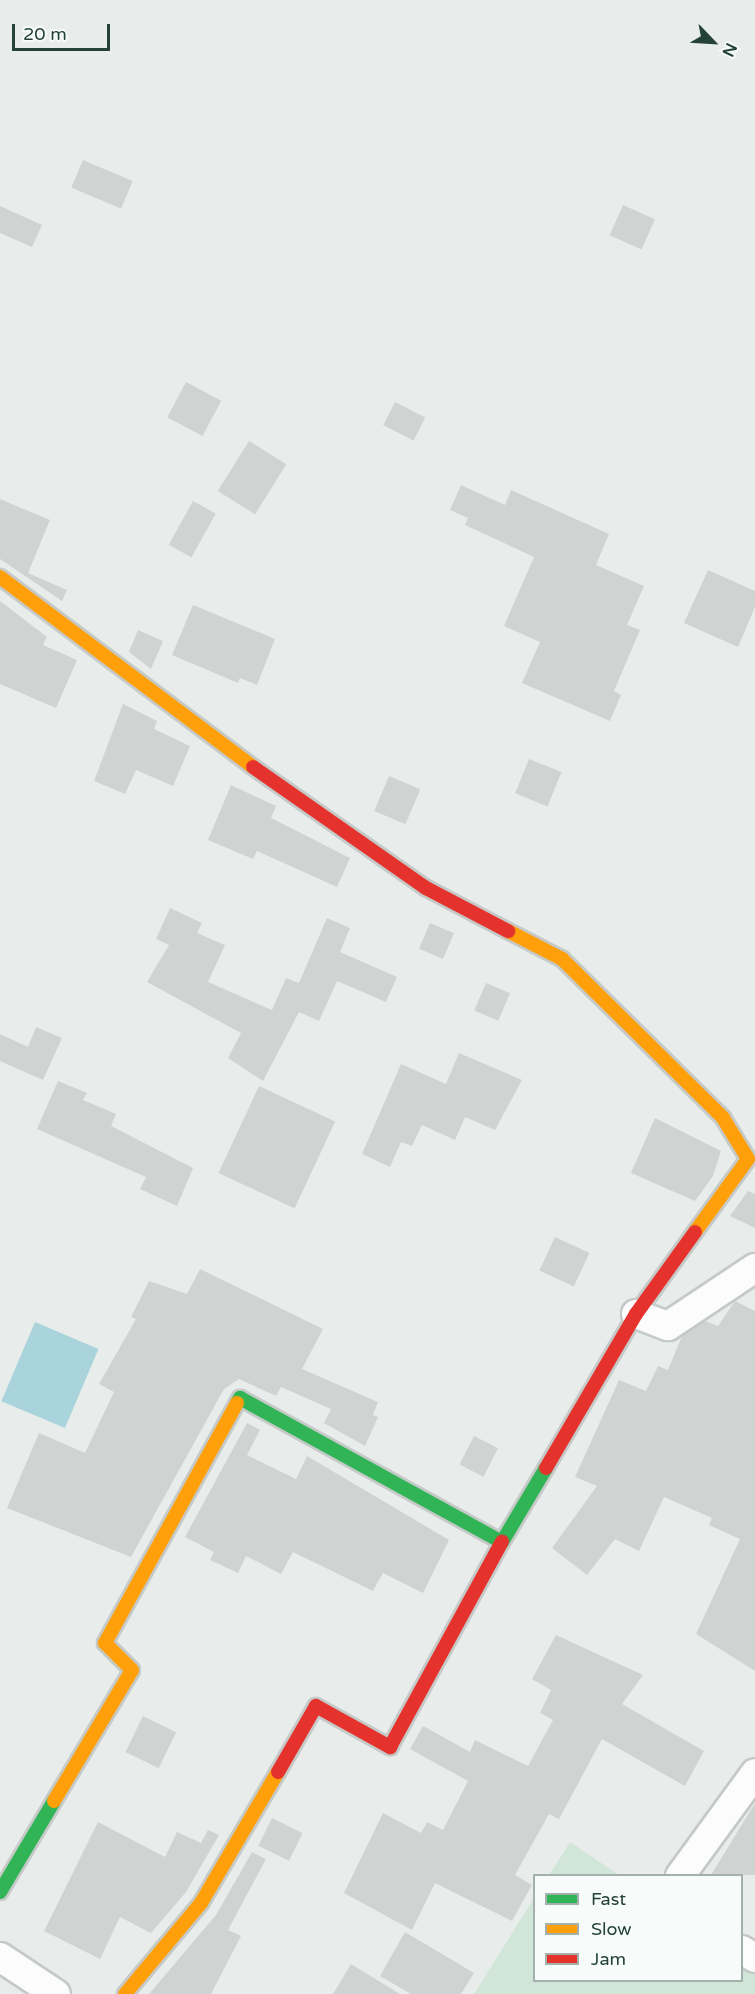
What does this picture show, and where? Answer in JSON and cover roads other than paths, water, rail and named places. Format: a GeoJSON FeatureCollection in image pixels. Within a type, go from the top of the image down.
{"type":"FeatureCollection","features":[{"type":"Feature","properties":{"kind":"street"},"geometry":{"type":"LineString","coordinates":[[0,577],[198,729],[426,888],[562,959],[723,1118],[748,1159],[636,1314],[502,1542],[390,1747],[316,1706],[201,1903],[125,1994]]}},
{"type":"Feature","properties":{"kind":"street"},"geometry":{"type":"LineString","coordinates":[[636,1314],[668,1326],[755,1268]]}},
{"type":"Feature","properties":{"kind":"street"},"geometry":{"type":"LineString","coordinates":[[0,1892],[132,1670],[105,1643],[240,1398],[502,1542]]}},
{"type":"Feature","properties":{"kind":"street"},"geometry":{"type":"LineString","coordinates":[[681,1874],[755,1773]]}},
{"type":"Feature","properties":{"kind":"street"},"geometry":{"type":"LineString","coordinates":[[0,1957],[56,1994]]}},
{"type":"Feature","properties":{"kind":"water"},"geometry":{"type":"Polygon","coordinates":[[[35,1322],[99,1349],[65,1428],[1,1401],[35,1322]]]}}]}
